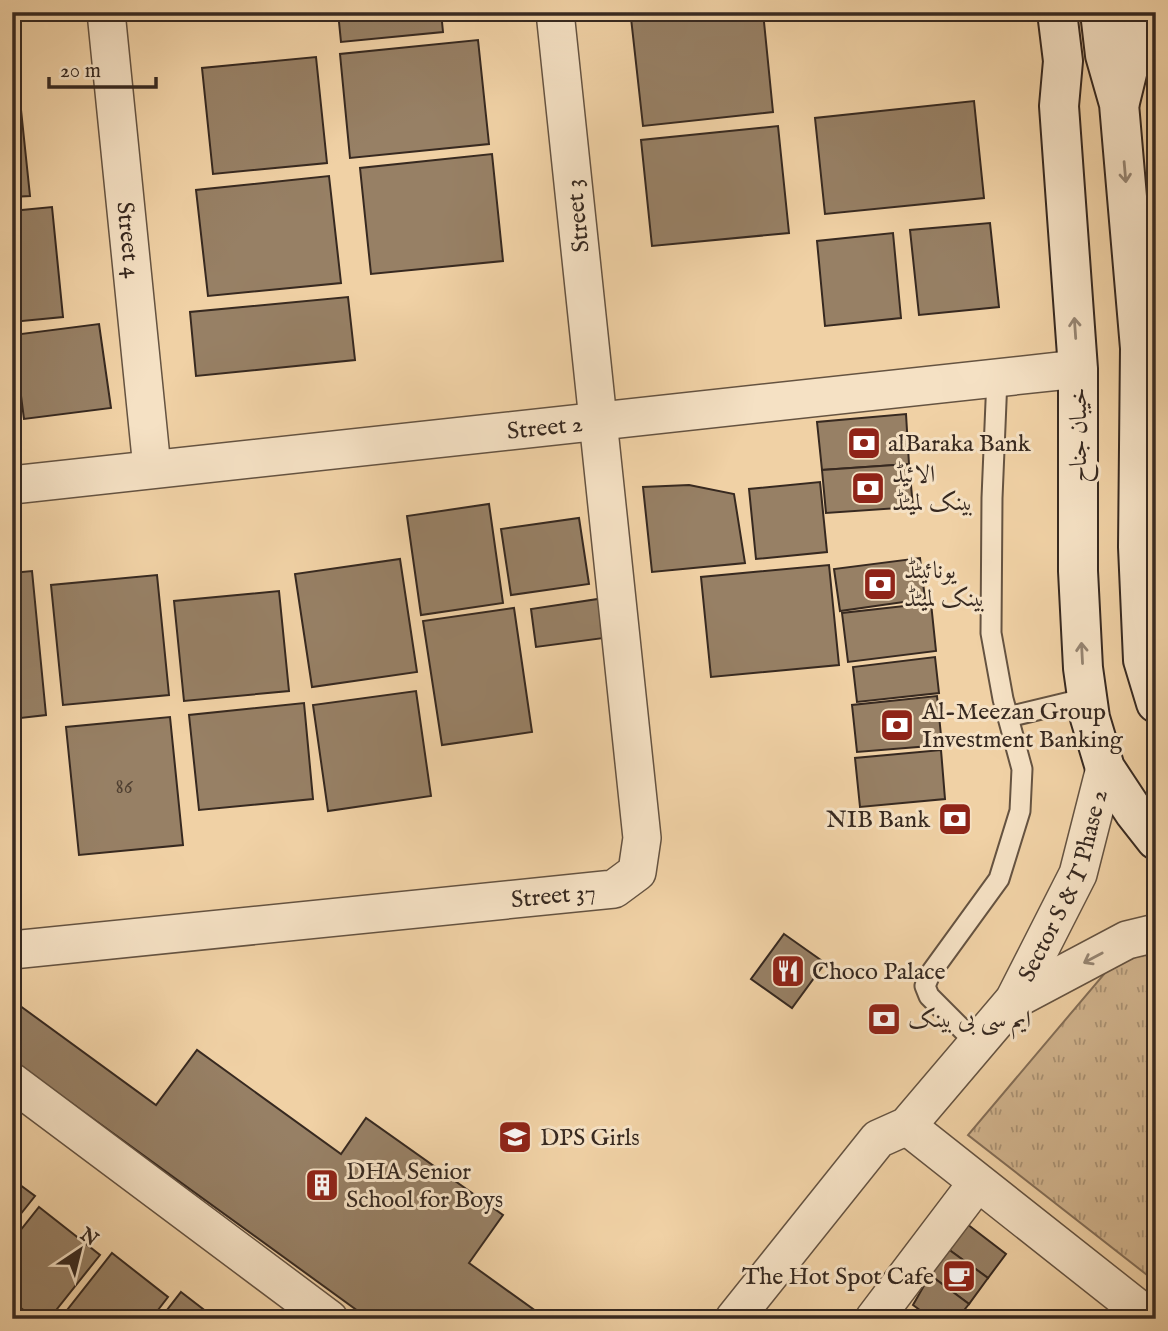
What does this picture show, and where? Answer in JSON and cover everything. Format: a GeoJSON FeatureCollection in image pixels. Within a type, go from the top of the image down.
{"type":"FeatureCollection","features":[{"type":"Feature","properties":{"kind":"main road"},"geometry":{"type":"LineString","coordinates":[[1032,12],[1040,61],[1059,106]]}},
{"type":"Feature","properties":{"kind":"main road","name":"خیبان جناح"},"geometry":{"type":"LineString","coordinates":[[1056,12],[1062,61],[1059,106],[1078,369],[1078,571],[1083,668],[1090,718],[1105,768],[1134,813],[1156,840]]}},
{"type":"Feature","properties":{"kind":"main road"},"geometry":{"type":"LineString","coordinates":[[1100,12],[1105,55],[1119,104],[1148,347],[1138,547],[1143,660],[1156,703]]}},
{"type":"Feature","properties":{"kind":"main road"},"geometry":{"type":"LineString","coordinates":[[1119,104],[1132,53],[1129,12]]}},
{"type":"Feature","properties":{"kind":"street","name":"Street 4"},"geometry":{"type":"LineString","coordinates":[[106,12],[152,468]]}},
{"type":"Feature","properties":{"kind":"street","name":"Street 3"},"geometry":{"type":"LineString","coordinates":[[555,12],[599,420]]}},
{"type":"Feature","properties":{"kind":"street","name":"Street 2"},"geometry":{"type":"LineString","coordinates":[[12,485],[1078,369]]}},
{"type":"Feature","properties":{"kind":"street","name":"Street 37"},"geometry":{"type":"LineString","coordinates":[[12,950],[614,889],[637,872],[642,838],[599,420]]}},
{"type":"Feature","properties":{"kind":"street","name":"Sector S & T Phase 2"},"geometry":{"type":"LineString","coordinates":[[734,1319],[878,1139],[907,1126],[1014,1000],[1078,874],[1105,768]]}},
{"type":"Feature","properties":{"kind":"street","name":"Sector S & T Phase 2"},"geometry":{"type":"LineString","coordinates":[[1014,1000],[1127,940],[1156,933]]}},
{"type":"Feature","properties":{"kind":"street"},"geometry":{"type":"LineString","coordinates":[[12,1082],[329,1319]]}},
{"type":"Feature","properties":{"kind":"street"},"geometry":{"type":"LineString","coordinates":[[907,1126],[977,1183],[1111,1307],[1151,1319]]}},
{"type":"Feature","properties":{"kind":"street"},"geometry":{"type":"LineString","coordinates":[[874,1319],[977,1183]]}},
{"type":"Feature","properties":{"kind":"lane"},"geometry":{"type":"LineString","coordinates":[[977,1044],[929,996],[925,986],[930,974],[999,879],[1020,811],[1023,769],[1008,717],[991,634],[996,378]]}},
{"type":"Feature","properties":{"kind":"lane"},"geometry":{"type":"LineString","coordinates":[[1008,717],[1087,698]]}},
{"type":"Feature","properties":{"kind":"green space"},"geometry":{"type":"Polygon","coordinates":[[[1156,949],[1156,1282],[968,1135],[1110,967],[1156,949]]]}},
{"type":"Feature","properties":{"kind":"building"},"geometry":{"type":"Polygon","coordinates":[[[338,12],[441,12],[443,32],[341,42],[338,12]]]}},
{"type":"Feature","properties":{"kind":"building"},"geometry":{"type":"Polygon","coordinates":[[[685,12],[763,12],[773,112],[643,126],[631,18],[685,12]]]}},
{"type":"Feature","properties":{"kind":"building"},"geometry":{"type":"Polygon","coordinates":[[[478,40],[489,144],[350,158],[340,54],[478,40]]]}},
{"type":"Feature","properties":{"kind":"building"},"geometry":{"type":"Polygon","coordinates":[[[316,57],[327,163],[213,174],[202,68],[316,57]]]}},
{"type":"Feature","properties":{"kind":"building"},"geometry":{"type":"Polygon","coordinates":[[[18,81],[30,196],[12,197],[12,82],[18,81]]]}},
{"type":"Feature","properties":{"kind":"building"},"geometry":{"type":"Polygon","coordinates":[[[974,101],[984,198],[825,214],[815,118],[974,101]]]}},
{"type":"Feature","properties":{"kind":"building"},"geometry":{"type":"Polygon","coordinates":[[[778,126],[789,233],[652,246],[641,140],[778,126]]]}},
{"type":"Feature","properties":{"kind":"building"},"geometry":{"type":"Polygon","coordinates":[[[492,154],[503,261],[371,274],[360,168],[492,154]]]}},
{"type":"Feature","properties":{"kind":"building"},"geometry":{"type":"Polygon","coordinates":[[[329,176],[341,283],[208,296],[196,190],[329,176]]]}},
{"type":"Feature","properties":{"kind":"building"},"geometry":{"type":"Polygon","coordinates":[[[52,207],[63,317],[12,322],[12,211],[52,207]]]}},
{"type":"Feature","properties":{"kind":"building"},"geometry":{"type":"Polygon","coordinates":[[[990,223],[999,307],[919,315],[910,230],[990,223]]]}},
{"type":"Feature","properties":{"kind":"building"},"geometry":{"type":"Polygon","coordinates":[[[893,233],[901,318],[825,326],[817,241],[893,233]]]}},
{"type":"Feature","properties":{"kind":"building"},"geometry":{"type":"Polygon","coordinates":[[[348,297],[355,360],[196,376],[190,312],[348,297]]]}},
{"type":"Feature","properties":{"kind":"building"},"geometry":{"type":"Polygon","coordinates":[[[99,324],[111,408],[24,419],[13,335],[99,324]]]}},
{"type":"Feature","properties":{"kind":"building","name":"alBaraka Bank"},"geometry":{"type":"Polygon","coordinates":[[[906,414],[909,464],[822,470],[817,422],[906,414]]]}},
{"type":"Feature","properties":{"kind":"building","name":"الائیڈ بینک لمیٹڈ"},"geometry":{"type":"Polygon","coordinates":[[[909,464],[913,507],[826,513],[822,470],[909,464]]]}},
{"type":"Feature","properties":{"kind":"building"},"geometry":{"type":"Polygon","coordinates":[[[820,482],[827,552],[756,559],[749,489],[820,482]]]}},
{"type":"Feature","properties":{"kind":"building"},"geometry":{"type":"Polygon","coordinates":[[[689,485],[734,494],[745,563],[652,572],[643,487],[689,485]]]}},
{"type":"Feature","properties":{"kind":"building"},"geometry":{"type":"Polygon","coordinates":[[[489,504],[503,603],[421,615],[407,516],[489,504]]]}},
{"type":"Feature","properties":{"kind":"building"},"geometry":{"type":"Polygon","coordinates":[[[579,518],[589,584],[511,595],[501,529],[579,518]]]}},
{"type":"Feature","properties":{"kind":"building","name":"یونائیٹڈ بینک لمیٹڈ"},"geometry":{"type":"Polygon","coordinates":[[[920,558],[925,599],[840,611],[834,569],[920,558]]]}},
{"type":"Feature","properties":{"kind":"building"},"geometry":{"type":"Polygon","coordinates":[[[400,559],[417,672],[312,687],[295,574],[400,559]]]}},
{"type":"Feature","properties":{"kind":"building"},"geometry":{"type":"Polygon","coordinates":[[[829,565],[839,665],[711,677],[701,577],[829,565]]]}},
{"type":"Feature","properties":{"kind":"building"},"geometry":{"type":"Polygon","coordinates":[[[32,571],[46,715],[12,719],[12,573],[32,571]]]}},
{"type":"Feature","properties":{"kind":"building"},"geometry":{"type":"Polygon","coordinates":[[[157,575],[169,695],[63,705],[51,585],[157,575]]]}},
{"type":"Feature","properties":{"kind":"building"},"geometry":{"type":"Polygon","coordinates":[[[279,591],[289,691],[184,701],[174,601],[279,591]]]}},
{"type":"Feature","properties":{"kind":"building"},"geometry":{"type":"Polygon","coordinates":[[[598,599],[604,638],[536,647],[531,609],[598,599]]]}},
{"type":"Feature","properties":{"kind":"building"},"geometry":{"type":"Polygon","coordinates":[[[931,603],[936,651],[848,662],[842,613],[931,603]]]}},
{"type":"Feature","properties":{"kind":"building"},"geometry":{"type":"Polygon","coordinates":[[[514,608],[532,732],[442,745],[423,621],[514,608]]]}},
{"type":"Feature","properties":{"kind":"building"},"geometry":{"type":"Polygon","coordinates":[[[935,657],[939,693],[857,702],[853,667],[935,657]]]}},
{"type":"Feature","properties":{"kind":"building"},"geometry":{"type":"Polygon","coordinates":[[[416,691],[431,796],[328,811],[313,705],[416,691]]]}},
{"type":"Feature","properties":{"kind":"building","name":"Al-Meezan Group Investment Banking"},"geometry":{"type":"Polygon","coordinates":[[[937,696],[942,745],[857,752],[852,705],[937,696]]]}},
{"type":"Feature","properties":{"kind":"building"},"geometry":{"type":"Polygon","coordinates":[[[304,703],[313,799],[199,810],[189,715],[304,703]]]}},
{"type":"Feature","properties":{"kind":"building"},"geometry":{"type":"Polygon","coordinates":[[[170,717],[183,845],[79,855],[66,727],[170,717]]]}},
{"type":"Feature","properties":{"kind":"building"},"geometry":{"type":"Polygon","coordinates":[[[941,750],[945,799],[860,807],[855,758],[941,750]]]}},
{"type":"Feature","properties":{"kind":"building","name":"Choco Palace"},"geometry":{"type":"Polygon","coordinates":[[[784,934],[825,963],[792,1008],[751,979],[784,934]]]}},
{"type":"Feature","properties":{"kind":"building","name":"DHA Senior School for Boys"},"geometry":{"type":"Polygon","coordinates":[[[12,1000],[156,1105],[197,1050],[341,1154],[366,1118],[503,1215],[469,1263],[547,1319],[369,1319],[12,1060],[12,1000]]]}},
{"type":"Feature","properties":{"kind":"building"},"geometry":{"type":"Polygon","coordinates":[[[12,1179],[35,1196],[12,1225],[12,1179]]]}},
{"type":"Feature","properties":{"kind":"building"},"geometry":{"type":"Polygon","coordinates":[[[39,1207],[100,1255],[49,1319],[35,1319],[12,1301],[12,1241],[39,1207]]]}},
{"type":"Feature","properties":{"kind":"building"},"geometry":{"type":"Polygon","coordinates":[[[967,1224],[1006,1254],[988,1278],[948,1249],[967,1224]]]}},
{"type":"Feature","properties":{"kind":"building","name":"The Hot Spot Cafe"},"geometry":{"type":"Polygon","coordinates":[[[948,1249],[988,1278],[969,1304],[930,1275],[948,1249]]]}},
{"type":"Feature","properties":{"kind":"building"},"geometry":{"type":"Polygon","coordinates":[[[112,1253],[168,1297],[151,1319],[60,1319],[112,1253]]]}},
{"type":"Feature","properties":{"kind":"building"},"geometry":{"type":"Polygon","coordinates":[[[930,1275],[969,1304],[957,1319],[932,1319],[913,1305],[930,1275]]]}},
{"type":"Feature","properties":{"kind":"building"},"geometry":{"type":"Polygon","coordinates":[[[181,1292],[216,1319],[160,1319],[181,1292]]]}},
{"type":"Feature","properties":{"kind":"place","name":"alBaraka Bank"},"geometry":{"type":"Point","coordinates":[864,443]}},
{"type":"Feature","properties":{"kind":"place","name":"الائیڈ بینک لمیٹڈ"},"geometry":{"type":"Point","coordinates":[868,488]}},
{"type":"Feature","properties":{"kind":"place","name":"یونائیٹڈ بینک لمیٹڈ"},"geometry":{"type":"Point","coordinates":[880,584]}},
{"type":"Feature","properties":{"kind":"place","name":"Al-Meezan Group Investment Banking"},"geometry":{"type":"Point","coordinates":[897,725]}},
{"type":"Feature","properties":{"kind":"place","name":"NIB Bank"},"geometry":{"type":"Point","coordinates":[955,819]}},
{"type":"Feature","properties":{"kind":"place","name":"Choco Palace"},"geometry":{"type":"Point","coordinates":[788,971]}},
{"type":"Feature","properties":{"kind":"place","name":"ایم سی بی بینک"},"geometry":{"type":"Point","coordinates":[884,1019]}},
{"type":"Feature","properties":{"kind":"place","name":"DPS Girls"},"geometry":{"type":"Point","coordinates":[515,1137]}},
{"type":"Feature","properties":{"kind":"place","name":"DHA Senior School for Boys"},"geometry":{"type":"Point","coordinates":[322,1185]}},
{"type":"Feature","properties":{"kind":"place","name":"The Hot Spot Cafe"},"geometry":{"type":"Point","coordinates":[959,1276]}}]}
